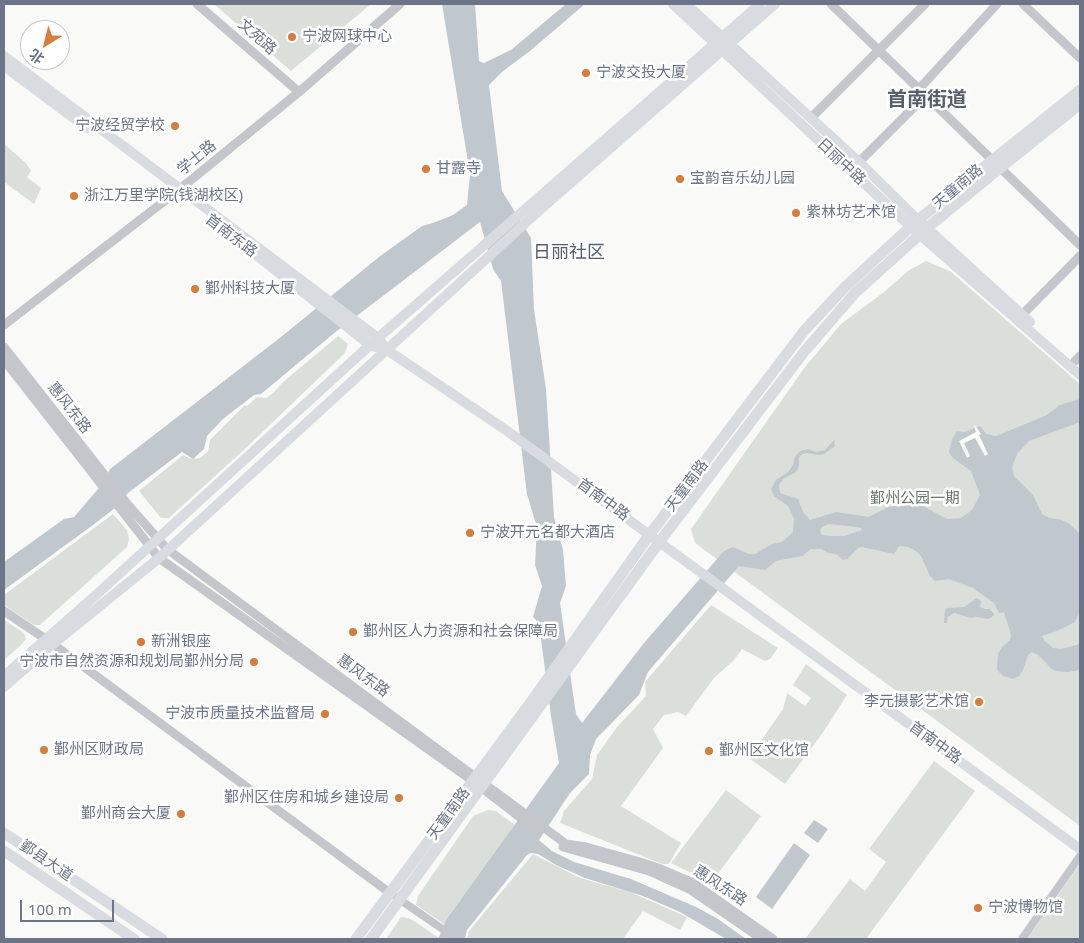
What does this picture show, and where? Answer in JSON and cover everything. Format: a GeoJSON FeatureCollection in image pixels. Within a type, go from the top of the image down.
{"type":"FeatureCollection","features":[{"type":"Feature","properties":{"kind":"main road","name":"日丽中路"},"geometry":{"type":"LineString","coordinates":[[673,4],[811,118],[859,162],[915,224]]}},
{"type":"Feature","properties":{"kind":"main road","name":"日丽中路"},"geometry":{"type":"LineString","coordinates":[[686,4],[722,44],[1080,375]]}},
{"type":"Feature","properties":{"kind":"main road"},"geometry":{"type":"LineString","coordinates":[[4,676],[158,558],[722,44],[760,4]]}},
{"type":"Feature","properties":{"kind":"main road"},"geometry":{"type":"LineString","coordinates":[[4,687],[158,539],[370,345],[533,202],[722,44],[775,4]]}},
{"type":"Feature","properties":{"kind":"main road","name":"首南东路"},"geometry":{"type":"LineString","coordinates":[[4,56],[318,298],[370,345],[387,350]]}},
{"type":"Feature","properties":{"kind":"main road","name":"首南东路"},"geometry":{"type":"LineString","coordinates":[[4,66],[177,191]]}},
{"type":"Feature","properties":{"kind":"main road","name":"天童南路"},"geometry":{"type":"LineString","coordinates":[[479,782],[531,702],[573,643],[804,352],[855,293],[924,232],[995,164],[1080,90]]}},
{"type":"Feature","properties":{"kind":"main road","name":"天童南路"},"geometry":{"type":"LineString","coordinates":[[356,939],[390,893],[553,689],[655,538],[804,332],[845,287],[915,224],[1080,104]]}},
{"type":"Feature","properties":{"kind":"main road","name":"日丽中路"},"geometry":{"type":"LineString","coordinates":[[924,232],[1078,361]]}},
{"type":"Feature","properties":{"kind":"main road"},"geometry":{"type":"LineString","coordinates":[[318,298],[378,338],[387,350]]}},
{"type":"Feature","properties":{"kind":"main road","name":"首南中路"},"geometry":{"type":"LineString","coordinates":[[387,350],[556,466],[1080,849]]}},
{"type":"Feature","properties":{"kind":"main road"},"geometry":{"type":"LineString","coordinates":[[371,939],[400,900],[479,782]]}},
{"type":"Feature","properties":{"kind":"main road","name":"鄞县大道"},"geometry":{"type":"LineString","coordinates":[[4,833],[162,939]]}},
{"type":"Feature","properties":{"kind":"main road","name":"鄞县大道"},"geometry":{"type":"LineString","coordinates":[[4,851],[134,939]]}},
{"type":"Feature","properties":{"kind":"street","name":"文苑路"},"geometry":{"type":"LineString","coordinates":[[197,4],[298,92]]}},
{"type":"Feature","properties":{"kind":"street","name":"学士路"},"geometry":{"type":"LineString","coordinates":[[4,325],[177,191],[298,92],[400,4]]}},
{"type":"Feature","properties":{"kind":"street"},"geometry":{"type":"LineString","coordinates":[[831,4],[1080,245]]}},
{"type":"Feature","properties":{"kind":"street"},"geometry":{"type":"LineString","coordinates":[[811,118],[925,4]]}},
{"type":"Feature","properties":{"kind":"street"},"geometry":{"type":"LineString","coordinates":[[859,162],[922,93],[997,4]]}},
{"type":"Feature","properties":{"kind":"street"},"geometry":{"type":"LineString","coordinates":[[1023,4],[1080,58]]}},
{"type":"Feature","properties":{"kind":"street"},"geometry":{"type":"LineString","coordinates":[[1022,315],[1080,256]]}},
{"type":"Feature","properties":{"kind":"street","name":"惠风东路"},"geometry":{"type":"LineString","coordinates":[[4,347],[99,476]]}},
{"type":"Feature","properties":{"kind":"street","name":"惠风东路"},"geometry":{"type":"LineString","coordinates":[[4,360],[125,508],[158,558],[479,782]]}},
{"type":"Feature","properties":{"kind":"street","name":"惠风东路"},"geometry":{"type":"LineString","coordinates":[[125,508],[167,549],[479,782],[559,846],[649,871],[691,890],[762,939]]}},
{"type":"Feature","properties":{"kind":"street"},"geometry":{"type":"LineString","coordinates":[[5,612],[50,641],[390,893],[457,939]]}},
{"type":"Feature","properties":{"kind":"street","name":"惠风东路"},"geometry":{"type":"LineString","coordinates":[[546,834],[566,844],[586,847],[640,862],[693,883],[773,939]]}},
{"type":"Feature","properties":{"kind":"street"},"geometry":{"type":"LineString","coordinates":[[1022,939],[1080,856]]}},
{"type":"Feature","properties":{"kind":"green space","name":"宁波网球中心"},"geometry":{"type":"Polygon","coordinates":[[[214,4],[371,4],[291,71],[214,4]]]}},
{"type":"Feature","properties":{"kind":"green space"},"geometry":{"type":"Polygon","coordinates":[[[4,144],[26,163],[31,171],[27,177],[41,188],[34,204],[4,182],[4,144]]]}},
{"type":"Feature","properties":{"kind":"green space","name":"鄞州公园一期"},"geometry":{"type":"Polygon","coordinates":[[[926,261],[950,271],[1080,384],[1080,826],[695,543],[691,529],[805,367],[841,324],[884,292],[908,271],[926,261]]]}},
{"type":"Feature","properties":{"kind":"green space"},"geometry":{"type":"Polygon","coordinates":[[[338,336],[348,344],[345,353],[247,447],[169,518],[161,518],[139,491],[183,455],[191,459],[200,458],[208,451],[210,440],[245,405],[247,406],[257,397],[266,398],[273,393],[282,383],[338,336]]]}},
{"type":"Feature","properties":{"kind":"green space"},"geometry":{"type":"Polygon","coordinates":[[[113,514],[127,530],[129,539],[127,547],[40,625],[34,625],[4,605],[4,595],[113,514]]]}},
{"type":"Feature","properties":{"kind":"green space"},"geometry":{"type":"Polygon","coordinates":[[[711,605],[778,648],[770,659],[765,661],[742,649],[734,660],[714,678],[686,716],[678,712],[664,715],[653,729],[663,748],[621,806],[681,843],[669,864],[662,864],[560,823],[564,811],[592,779],[597,755],[617,727],[646,696],[645,682],[711,605]]]}},
{"type":"Feature","properties":{"kind":"green space"},"geometry":{"type":"Polygon","coordinates":[[[4,620],[24,633],[26,639],[4,660],[4,620]]]}},
{"type":"Feature","properties":{"kind":"green space"},"geometry":{"type":"Polygon","coordinates":[[[806,664],[847,695],[824,731],[785,784],[749,758],[783,709],[787,693],[805,706],[811,698],[793,685],[806,664]]]}},
{"type":"Feature","properties":{"kind":"green space"},"geometry":{"type":"Polygon","coordinates":[[[934,761],[975,791],[866,939],[805,939],[850,879],[865,891],[886,862],[869,849],[934,761]]]}},
{"type":"Feature","properties":{"kind":"green space"},"geometry":{"type":"Polygon","coordinates":[[[726,790],[761,816],[711,883],[671,863],[726,790]]]}},
{"type":"Feature","properties":{"kind":"green space"},"geometry":{"type":"Polygon","coordinates":[[[488,810],[496,811],[515,825],[447,926],[416,905],[418,896],[473,816],[488,810]]]}},
{"type":"Feature","properties":{"kind":"green space"},"geometry":{"type":"Polygon","coordinates":[[[533,854],[580,878],[630,892],[687,917],[680,930],[643,911],[623,939],[467,939],[469,931],[533,854]]]}},
{"type":"Feature","properties":{"kind":"green space"},"geometry":{"type":"Polygon","coordinates":[[[1079,865],[1080,939],[1027,939],[1079,865]]]}},
{"type":"Feature","properties":{"kind":"green space"},"geometry":{"type":"Polygon","coordinates":[[[401,917],[414,921],[439,939],[386,939],[401,917]]]}},
{"type":"Feature","properties":{"kind":"shaded area"},"geometry":{"type":"Polygon","coordinates":[[[442,4],[475,4],[479,61],[484,63],[511,50],[566,4],[585,4],[530,51],[503,71],[489,85],[502,191],[531,238],[534,309],[546,389],[554,517],[563,550],[566,586],[560,603],[576,714],[582,723],[644,643],[724,551],[733,547],[749,554],[755,554],[772,544],[782,542],[793,532],[794,519],[788,506],[774,496],[771,489],[776,480],[788,472],[793,465],[794,458],[800,451],[808,449],[816,452],[825,450],[834,440],[835,446],[824,454],[806,453],[801,455],[796,472],[783,479],[779,485],[780,493],[798,499],[803,512],[810,520],[836,512],[869,517],[886,508],[909,502],[925,507],[947,519],[961,518],[972,510],[980,495],[971,471],[953,458],[949,452],[952,439],[957,431],[965,432],[980,426],[986,434],[996,436],[1045,416],[1060,405],[1080,399],[1080,422],[1029,441],[1017,454],[1012,467],[1014,476],[1033,495],[1042,514],[1070,524],[1080,534],[1080,611],[1075,622],[1042,636],[1053,648],[1061,649],[1080,644],[1080,670],[1056,671],[1032,652],[1028,655],[1019,676],[1013,679],[1003,676],[997,670],[998,654],[1002,647],[1010,640],[1011,635],[1004,612],[999,613],[994,603],[973,588],[949,579],[935,581],[930,576],[921,556],[908,547],[899,546],[894,554],[862,547],[843,560],[836,554],[828,553],[822,549],[811,549],[802,556],[776,561],[765,570],[739,566],[648,672],[639,695],[596,739],[590,755],[589,774],[570,793],[539,840],[552,851],[574,862],[631,879],[696,907],[718,919],[746,939],[726,939],[680,912],[643,896],[585,878],[556,865],[538,854],[531,853],[527,855],[467,930],[465,939],[438,939],[447,919],[559,763],[539,623],[533,617],[542,586],[535,565],[537,527],[527,494],[501,281],[493,269],[480,222],[333,334],[261,394],[254,395],[223,419],[207,436],[204,449],[193,459],[182,452],[128,493],[115,508],[4,590],[4,562],[64,519],[74,517],[104,482],[110,469],[281,337],[379,257],[422,226],[453,215],[467,205],[470,174],[442,4]],[[829,524],[822,527],[820,531],[822,535],[844,536],[862,530],[861,528],[829,524]]]}},
{"type":"Feature","properties":{"kind":"shaded area"},"geometry":{"type":"Polygon","coordinates":[[[977,598],[981,601],[980,607],[990,609],[994,614],[993,616],[988,619],[971,618],[954,613],[948,617],[947,623],[944,623],[945,610],[947,608],[964,607],[977,598]]]}},
{"type":"Feature","properties":{"kind":"shaded area"},"geometry":{"type":"Polygon","coordinates":[[[814,820],[828,829],[818,843],[804,833],[814,820]]]}},
{"type":"Feature","properties":{"kind":"shaded area"},"geometry":{"type":"Polygon","coordinates":[[[794,843],[810,855],[772,909],[756,897],[794,843]]]}},
{"type":"Feature","properties":{"kind":"pier"},"geometry":{"type":"Polygon","coordinates":[[[975,425],[981,434],[979,435],[988,454],[985,456],[975,438],[964,443],[970,456],[967,458],[959,441],[976,432],[975,425]]]}},
{"type":"Feature","properties":{"kind":"place","name":"宁波网球中心"},"geometry":{"type":"Point","coordinates":[292,37]}},
{"type":"Feature","properties":{"kind":"place","name":"宁波交投大厦"},"geometry":{"type":"Point","coordinates":[586,73]}},
{"type":"Feature","properties":{"kind":"place","name":"宁波经贸学校"},"geometry":{"type":"Point","coordinates":[175,126]}},
{"type":"Feature","properties":{"kind":"place","name":"甘露寺"},"geometry":{"type":"Point","coordinates":[426,169]}},
{"type":"Feature","properties":{"kind":"place","name":"宝韵音乐幼儿园"},"geometry":{"type":"Point","coordinates":[680,179]}},
{"type":"Feature","properties":{"kind":"place","name":"浙江万里学院(钱湖校区)"},"geometry":{"type":"Point","coordinates":[74,196]}},
{"type":"Feature","properties":{"kind":"place","name":"紫林坊艺术馆"},"geometry":{"type":"Point","coordinates":[796,213]}},
{"type":"Feature","properties":{"kind":"place","name":"鄞州科技大厦"},"geometry":{"type":"Point","coordinates":[195,289]}},
{"type":"Feature","properties":{"kind":"place","name":"宁波开元名都大酒店"},"geometry":{"type":"Point","coordinates":[470,533]}},
{"type":"Feature","properties":{"kind":"place","name":"鄞州区人力资源和社会保障局"},"geometry":{"type":"Point","coordinates":[353,632]}},
{"type":"Feature","properties":{"kind":"place","name":"新洲银座"},"geometry":{"type":"Point","coordinates":[141,642]}},
{"type":"Feature","properties":{"kind":"place","name":"宁波市自然资源和规划局鄞州分局"},"geometry":{"type":"Point","coordinates":[254,662]}},
{"type":"Feature","properties":{"kind":"place","name":"李元摄影艺术馆"},"geometry":{"type":"Point","coordinates":[979,702]}},
{"type":"Feature","properties":{"kind":"place","name":"宁波市质量技术监督局"},"geometry":{"type":"Point","coordinates":[325,714]}},
{"type":"Feature","properties":{"kind":"place","name":"鄞州区财政局"},"geometry":{"type":"Point","coordinates":[44,750]}},
{"type":"Feature","properties":{"kind":"place","name":"鄞州区文化馆"},"geometry":{"type":"Point","coordinates":[709,751]}},
{"type":"Feature","properties":{"kind":"place","name":"鄞州区住房和城乡建设局"},"geometry":{"type":"Point","coordinates":[399,798]}},
{"type":"Feature","properties":{"kind":"place","name":"鄞州商会大厦"},"geometry":{"type":"Point","coordinates":[181,814]}},
{"type":"Feature","properties":{"kind":"place","name":"宁波博物馆"},"geometry":{"type":"Point","coordinates":[978,908]}},
{"type":"Feature","properties":{"kind":"district","name":"首南街道"},"geometry":{"type":"Point","coordinates":[927,100]}},
{"type":"Feature","properties":{"kind":"district","name":"日丽社区"},"geometry":{"type":"Point","coordinates":[569,253]}}]}
